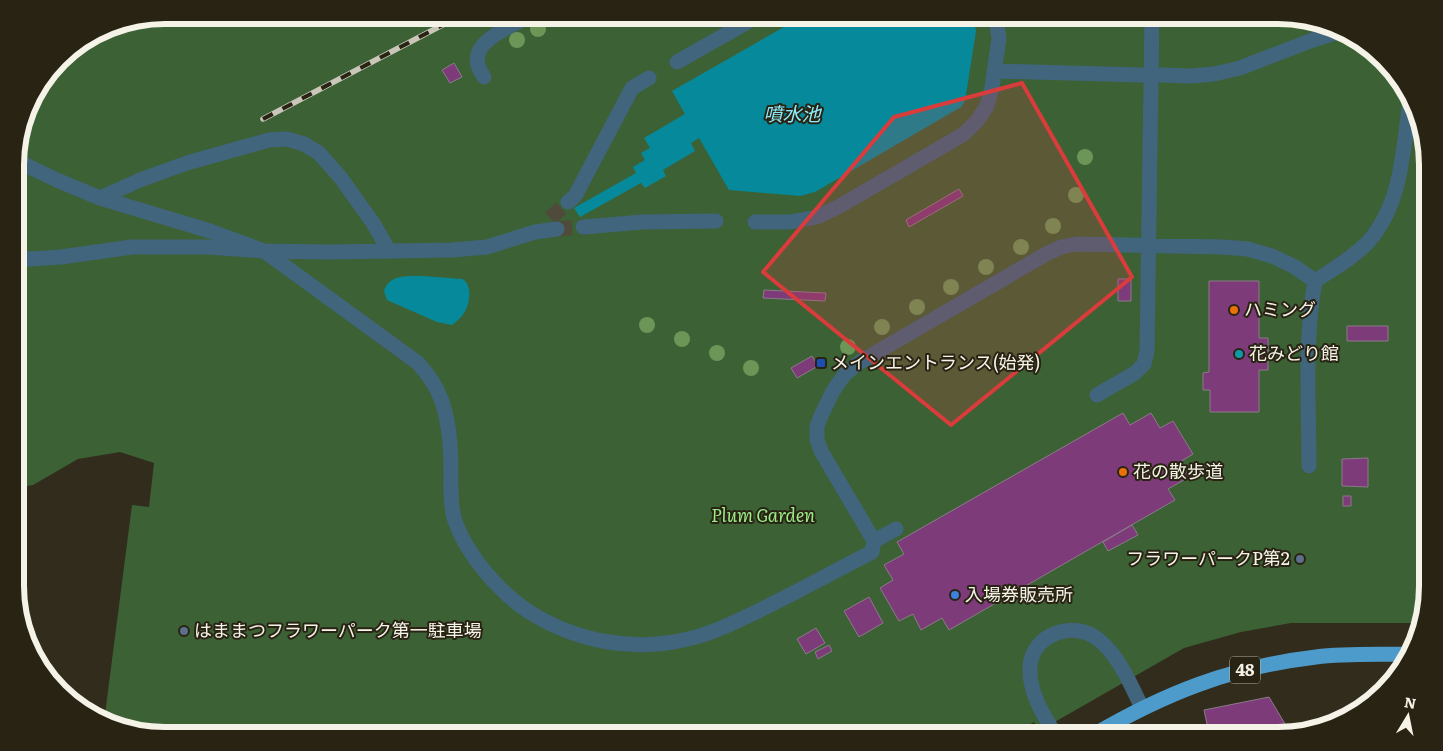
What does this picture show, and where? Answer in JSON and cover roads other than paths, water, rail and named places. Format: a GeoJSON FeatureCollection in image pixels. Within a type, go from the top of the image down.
{"type":"FeatureCollection","features":[{"type":"Feature","properties":{"kind":"main road","name":"48"},"geometry":{"type":"LineString","coordinates":[[1108,727],[1142,708],[1184,689],[1250,668],[1318,656],[1402,654]]}},
{"type":"Feature","properties":{"kind":"lane"},"geometry":{"type":"LineString","coordinates":[[484,77],[478,68],[479,52],[489,40],[517,24]]}},
{"type":"Feature","properties":{"kind":"lane"},"geometry":{"type":"LineString","coordinates":[[677,62],[744,24]]}},
{"type":"Feature","properties":{"kind":"lane"},"geometry":{"type":"LineString","coordinates":[[755,222],[790,222],[816,217],[838,207],[964,134],[977,121],[987,106],[992,88],[999,38],[997,24]]}},
{"type":"Feature","properties":{"kind":"lane"},"geometry":{"type":"LineString","coordinates":[[1097,395],[1135,373],[1144,364],[1147,351],[1152,24]]}},
{"type":"Feature","properties":{"kind":"lane"},"geometry":{"type":"LineString","coordinates":[[1161,75],[1191,76],[1214,74],[1240,68],[1331,34]]}},
{"type":"Feature","properties":{"kind":"lane"},"geometry":{"type":"LineString","coordinates":[[994,71],[1141,75]]}},
{"type":"Feature","properties":{"kind":"lane"},"geometry":{"type":"LineString","coordinates":[[568,202],[575,196],[632,88],[649,78]]}},
{"type":"Feature","properties":{"kind":"lane"},"geometry":{"type":"LineString","coordinates":[[1309,466],[1309,336],[1310,306],[1315,281],[1346,261],[1367,242],[1384,220],[1395,194],[1408,110]]}},
{"type":"Feature","properties":{"kind":"lane"},"geometry":{"type":"LineString","coordinates":[[100,198],[140,180],[187,163],[269,140],[287,139],[304,144],[319,153],[341,178],[390,251]]}},
{"type":"Feature","properties":{"kind":"lane"},"geometry":{"type":"LineString","coordinates":[[24,164],[100,198],[210,231],[264,251],[418,363],[432,380],[442,400],[451,455],[451,503],[455,522],[476,560],[506,594],[542,620],[598,641],[629,645],[659,644],[689,639],[718,630],[779,602],[872,552],[874,541],[821,451],[817,438],[817,426],[833,391],[845,374],[860,362],[1046,254],[1061,247],[1077,244],[1248,249],[1272,256],[1287,263],[1315,281]]}},
{"type":"Feature","properties":{"kind":"lane"},"geometry":{"type":"LineString","coordinates":[[583,227],[643,222],[716,221]]}},
{"type":"Feature","properties":{"kind":"lane"},"geometry":{"type":"LineString","coordinates":[[24,259],[61,257],[132,246],[331,252],[452,250],[487,247],[554,224]]}},
{"type":"Feature","properties":{"kind":"lane"},"geometry":{"type":"LineString","coordinates":[[874,541],[896,529]]}},
{"type":"Feature","properties":{"kind":"lane"},"geometry":{"type":"LineString","coordinates":[[1051,727],[1040,708],[1030,680],[1030,667],[1033,654],[1040,643],[1050,635],[1063,630],[1076,630],[1088,633],[1100,640],[1119,662],[1142,708]]}},
{"type":"Feature","properties":{"kind":"water","name":"噴水池"},"geometry":{"type":"Polygon","coordinates":[[[789,24],[975,24],[976,31],[965,101],[961,107],[815,192],[800,196],[729,190],[699,138],[691,143],[695,151],[663,170],[666,176],[645,188],[641,183],[580,217],[574,208],[636,173],[633,167],[645,160],[641,153],[650,148],[644,138],[685,114],[672,91],[789,24]]]}},
{"type":"Feature","properties":{"kind":"water"},"geometry":{"type":"Polygon","coordinates":[[[422,276],[462,279],[468,285],[469,300],[466,309],[461,317],[452,325],[437,322],[387,300],[384,291],[390,281],[400,277],[422,276]]]}},
{"type":"Feature","properties":{"kind":"tunnel"},"geometry":{"type":"LineString","coordinates":[[550,218],[568,202]]}},
{"type":"Feature","properties":{"kind":"tunnel"},"geometry":{"type":"LineString","coordinates":[[557,229],[583,227]]}},
{"type":"Feature","properties":{"kind":"railway"},"geometry":{"type":"LineString","coordinates":[[263,119],[444,24]]}},
{"type":"Feature","properties":{"kind":"place","name":"ハミング"},"geometry":{"type":"Point","coordinates":[1234,310]}},
{"type":"Feature","properties":{"kind":"place","name":"花みどり館"},"geometry":{"type":"Point","coordinates":[1239,354]}},
{"type":"Feature","properties":{"kind":"place","name":"メインエントランス(始発)"},"geometry":{"type":"Point","coordinates":[821,363]}},
{"type":"Feature","properties":{"kind":"place","name":"花の散歩道"},"geometry":{"type":"Point","coordinates":[1123,472]}},
{"type":"Feature","properties":{"kind":"place","name":"フラワーパークP第2"},"geometry":{"type":"Point","coordinates":[1300,559]}},
{"type":"Feature","properties":{"kind":"place","name":"入場券販売所"},"geometry":{"type":"Point","coordinates":[955,595]}},
{"type":"Feature","properties":{"kind":"place","name":"はままつフラワーパーク第一駐車場"},"geometry":{"type":"Point","coordinates":[184,631]}},
{"type":"Feature","properties":{"kind":"park label","name":"Plum Garden"},"geometry":{"type":"Point","coordinates":[763,516]}}]}
